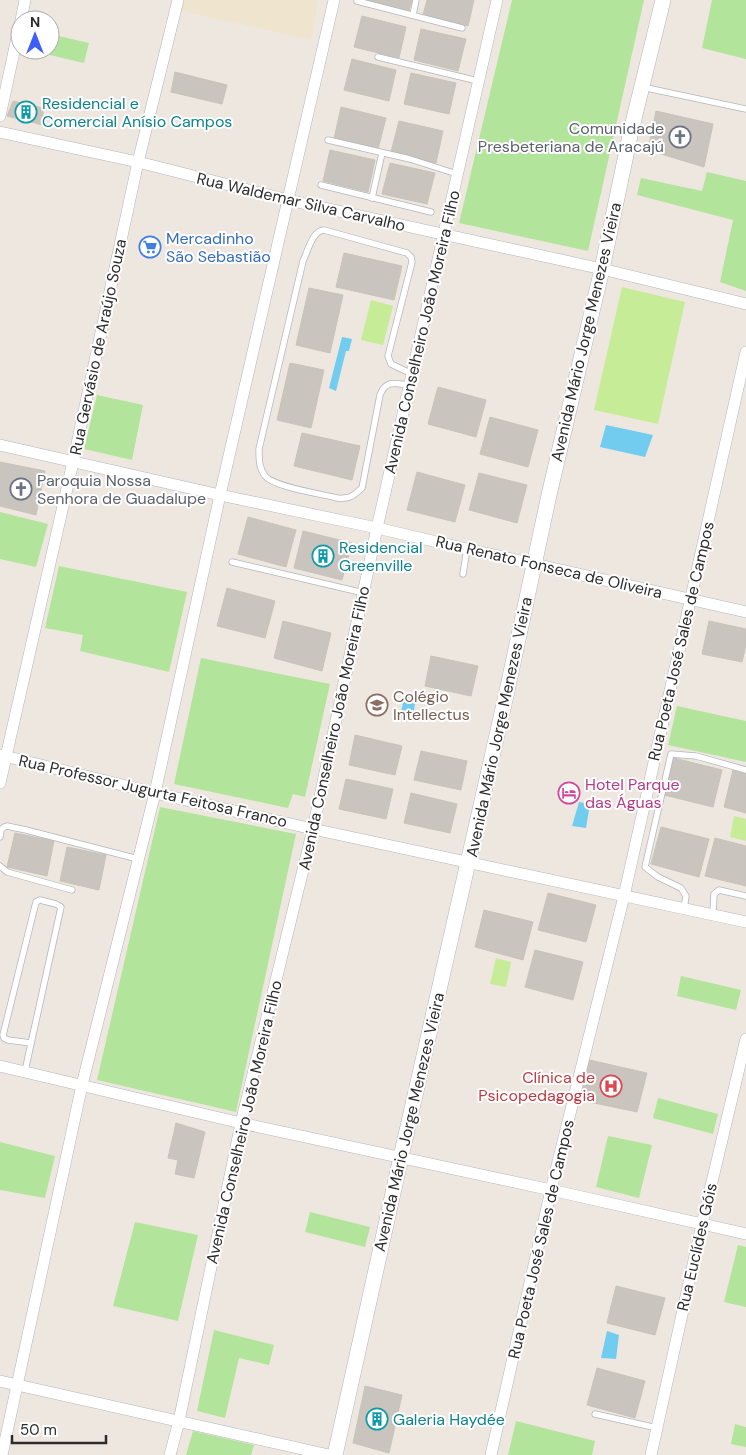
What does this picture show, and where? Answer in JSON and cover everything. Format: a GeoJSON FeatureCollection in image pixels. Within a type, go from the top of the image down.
{"type":"FeatureCollection","features":[{"type":"Feature","properties":{"kind":"street","name":"Rua Gervásio de Araújo Souza"},"geometry":{"type":"LineString","coordinates":[[0,783],[3,756],[73,462],[138,162],[178,0]]}},
{"type":"Feature","properties":{"kind":"street"},"geometry":{"type":"LineString","coordinates":[[2,1455],[82,1085],[155,793],[220,495],[334,0]]}},
{"type":"Feature","properties":{"kind":"street","name":"Avenida Conselheiro João Moreira Filho"},"geometry":{"type":"LineString","coordinates":[[170,1455],[241,1123],[314,829],[378,528],[497,0]]}},
{"type":"Feature","properties":{"kind":"street","name":"Avenida Mário Jorge Menezes Vieira"},"geometry":{"type":"LineString","coordinates":[[336,1455],[551,486],[602,269],[631,131],[663,0]]}},
{"type":"Feature","properties":{"kind":"street"},"geometry":{"type":"LineString","coordinates":[[0,116],[12,60]]}},
{"type":"Feature","properties":{"kind":"street","name":"Rua Waldemar Silva Carvalho"},"geometry":{"type":"LineString","coordinates":[[0,132],[138,162],[288,200],[602,269],[746,304]]}},
{"type":"Feature","properties":{"kind":"street","name":"Rua Poeta José Sales de Campos"},"geometry":{"type":"LineString","coordinates":[[491,1455],[551,1190],[624,896],[746,352]]}},
{"type":"Feature","properties":{"kind":"street","name":"Rua Renato Fonseca de Oliveira"},"geometry":{"type":"LineString","coordinates":[[0,445],[220,495],[378,528],[746,612]]}},
{"type":"Feature","properties":{"kind":"street","name":"Rua Professor Jugurta Feitosa Franco"},"geometry":{"type":"LineString","coordinates":[[3,756],[314,829],[746,922]]}},
{"type":"Feature","properties":{"kind":"street","name":"Rua Euclídes Góis"},"geometry":{"type":"LineString","coordinates":[[651,1455],[702,1224],[746,1039]]}},
{"type":"Feature","properties":{"kind":"street"},"geometry":{"type":"LineString","coordinates":[[0,1066],[241,1123],[746,1234]]}},
{"type":"Feature","properties":{"kind":"street"},"geometry":{"type":"LineString","coordinates":[[0,1381],[328,1455]]}},
{"type":"Feature","properties":{"kind":"lane"},"geometry":{"type":"LineString","coordinates":[[413,15],[416,0]]}},
{"type":"Feature","properties":{"kind":"lane"},"geometry":{"type":"LineString","coordinates":[[357,1],[462,28]]}},
{"type":"Feature","properties":{"kind":"lane"},"geometry":{"type":"LineString","coordinates":[[378,57],[478,81]]}},
{"type":"Feature","properties":{"kind":"lane"},"geometry":{"type":"LineString","coordinates":[[642,87],[746,109]]}},
{"type":"Feature","properties":{"kind":"lane"},"geometry":{"type":"LineString","coordinates":[[328,140],[410,159],[457,174]]}},
{"type":"Feature","properties":{"kind":"lane"},"geometry":{"type":"LineString","coordinates":[[372,198],[382,153]]}},
{"type":"Feature","properties":{"kind":"lane"},"geometry":{"type":"LineString","coordinates":[[321,186],[431,212]]}},
{"type":"Feature","properties":{"kind":"lane"},"geometry":{"type":"LineString","coordinates":[[410,385],[390,384],[382,388],[362,488],[352,497],[337,498],[276,483],[266,477],[259,461],[259,449],[303,261],[316,234],[320,230],[407,252],[411,257],[412,262],[388,356],[391,364],[412,374]]}},
{"type":"Feature","properties":{"kind":"lane"},"geometry":{"type":"LineString","coordinates":[[463,574],[467,549]]}},
{"type":"Feature","properties":{"kind":"lane"},"geometry":{"type":"LineString","coordinates":[[232,562],[364,593]]}},
{"type":"Feature","properties":{"kind":"lane"},"geometry":{"type":"LineString","coordinates":[[684,909],[686,896],[682,888],[658,877],[645,867],[671,754],[696,756],[746,770]]}},
{"type":"Feature","properties":{"kind":"lane"},"geometry":{"type":"LineString","coordinates":[[0,837],[2,830],[7,826],[138,859]]}},
{"type":"Feature","properties":{"kind":"lane"},"geometry":{"type":"LineString","coordinates":[[0,866],[7,872],[72,890]]}},
{"type":"Feature","properties":{"kind":"lane"},"geometry":{"type":"LineString","coordinates":[[712,915],[714,894],[719,890],[746,896]]}},
{"type":"Feature","properties":{"kind":"lane"},"geometry":{"type":"LineString","coordinates":[[25,1072],[61,907],[40,900],[36,902],[3,1035],[8,1040],[30,1043]]}},
{"type":"Feature","properties":{"kind":"lane"},"geometry":{"type":"LineString","coordinates":[[595,1414],[657,1428]]}},
{"type":"Feature","properties":{"kind":"shaded area"},"geometry":{"type":"Polygon","coordinates":[[[184,0],[318,0],[311,40],[181,11],[184,0]]]}},
{"type":"Feature","properties":{"kind":"green space"},"geometry":{"type":"Polygon","coordinates":[[[512,0],[644,0],[588,251],[459,223],[512,0]]]}},
{"type":"Feature","properties":{"kind":"green space"},"geometry":{"type":"Polygon","coordinates":[[[712,0],[746,0],[746,59],[702,48],[712,0]]]}},
{"type":"Feature","properties":{"kind":"green space"},"geometry":{"type":"Polygon","coordinates":[[[60,36],[89,43],[84,63],[60,57],[60,36]]]}},
{"type":"Feature","properties":{"kind":"green space"},"geometry":{"type":"Polygon","coordinates":[[[707,172],[746,181],[746,291],[720,282],[733,220],[637,195],[641,178],[702,191],[707,172]]]}},
{"type":"Feature","properties":{"kind":"green space"},"geometry":{"type":"Polygon","coordinates":[[[622,287],[685,302],[658,424],[594,410],[622,287]]]}},
{"type":"Feature","properties":{"kind":"green space"},"geometry":{"type":"Polygon","coordinates":[[[371,300],[393,306],[383,345],[361,340],[371,300]]]}},
{"type":"Feature","properties":{"kind":"green space"},"geometry":{"type":"Polygon","coordinates":[[[97,395],[143,405],[132,460],[84,449],[97,395]]]}},
{"type":"Feature","properties":{"kind":"green space"},"geometry":{"type":"Polygon","coordinates":[[[0,512],[48,524],[36,567],[0,559],[0,512]]]}},
{"type":"Feature","properties":{"kind":"green space"},"geometry":{"type":"Polygon","coordinates":[[[59,566],[187,592],[169,672],[80,651],[83,635],[45,628],[59,566]]]}},
{"type":"Feature","properties":{"kind":"green space"},"geometry":{"type":"Polygon","coordinates":[[[201,658],[330,684],[305,797],[293,794],[288,808],[174,784],[201,658]]]}},
{"type":"Feature","properties":{"kind":"green space"},"geometry":{"type":"Polygon","coordinates":[[[677,706],[746,721],[746,762],[668,745],[677,706]]]}},
{"type":"Feature","properties":{"kind":"green space"},"geometry":{"type":"Polygon","coordinates":[[[160,807],[296,834],[236,1112],[97,1080],[160,807]]]}},
{"type":"Feature","properties":{"kind":"green space"},"geometry":{"type":"Polygon","coordinates":[[[734,816],[746,819],[746,841],[730,837],[734,816]]]}},
{"type":"Feature","properties":{"kind":"green space"},"geometry":{"type":"Polygon","coordinates":[[[496,958],[511,962],[506,987],[490,984],[496,958]]]}},
{"type":"Feature","properties":{"kind":"green space"},"geometry":{"type":"Polygon","coordinates":[[[681,976],[741,990],[736,1010],[677,996],[681,976]]]}},
{"type":"Feature","properties":{"kind":"green space"},"geometry":{"type":"Polygon","coordinates":[[[658,1098],[718,1114],[713,1134],[653,1118],[658,1098]]]}},
{"type":"Feature","properties":{"kind":"green space"},"geometry":{"type":"Polygon","coordinates":[[[608,1136],[652,1145],[639,1198],[596,1187],[608,1136]]]}},
{"type":"Feature","properties":{"kind":"green space"},"geometry":{"type":"Polygon","coordinates":[[[0,1142],[55,1156],[45,1198],[0,1190],[0,1142]]]}},
{"type":"Feature","properties":{"kind":"green space"},"geometry":{"type":"Polygon","coordinates":[[[310,1212],[370,1227],[365,1247],[305,1232],[310,1212]]]}},
{"type":"Feature","properties":{"kind":"green space"},"geometry":{"type":"Polygon","coordinates":[[[135,1222],[198,1235],[178,1321],[113,1306],[135,1222]]]}},
{"type":"Feature","properties":{"kind":"green space"},"geometry":{"type":"Polygon","coordinates":[[[738,1245],[746,1247],[746,1307],[724,1302],[738,1245]]]}},
{"type":"Feature","properties":{"kind":"green space"},"geometry":{"type":"Polygon","coordinates":[[[214,1330],[274,1345],[269,1365],[239,1358],[225,1418],[197,1411],[214,1330]]]}},
{"type":"Feature","properties":{"kind":"green space"},"geometry":{"type":"Polygon","coordinates":[[[516,1421],[595,1441],[592,1455],[508,1455],[516,1421]]]}},
{"type":"Feature","properties":{"kind":"green space"},"geometry":{"type":"Polygon","coordinates":[[[735,1424],[746,1427],[746,1447],[731,1444],[735,1424]]]}},
{"type":"Feature","properties":{"kind":"green space"},"geometry":{"type":"Polygon","coordinates":[[[193,1431],[254,1445],[251,1455],[186,1455],[193,1431]]]}},
{"type":"Feature","properties":{"kind":"water"},"geometry":{"type":"Polygon","coordinates":[[[342,337],[352,339],[349,351],[346,351],[336,391],[329,388],[342,337]]]}},
{"type":"Feature","properties":{"kind":"water"},"geometry":{"type":"Polygon","coordinates":[[[606,425],[653,435],[645,457],[600,447],[606,425]]]}},
{"type":"Feature","properties":{"kind":"water"},"geometry":{"type":"Polygon","coordinates":[[[405,695],[416,697],[412,722],[399,720],[405,695]]]}},
{"type":"Feature","properties":{"kind":"water"},"geometry":{"type":"Polygon","coordinates":[[[579,802],[590,804],[586,828],[572,826],[579,802]]]}},
{"type":"Feature","properties":{"kind":"water"},"geometry":{"type":"Polygon","coordinates":[[[607,1331],[619,1335],[616,1359],[601,1358],[607,1331]]]}},
{"type":"Feature","properties":{"kind":"building"},"geometry":{"type":"Polygon","coordinates":[[[364,0],[412,0],[409,11],[364,0]]]}},
{"type":"Feature","properties":{"kind":"building"},"geometry":{"type":"Polygon","coordinates":[[[427,0],[474,0],[468,26],[423,15],[427,0]]]}},
{"type":"Feature","properties":{"kind":"building"},"geometry":{"type":"Polygon","coordinates":[[[362,16],[406,27],[399,58],[354,47],[362,16]]]}},
{"type":"Feature","properties":{"kind":"building"},"geometry":{"type":"Polygon","coordinates":[[[421,29],[466,39],[458,71],[414,60],[421,29]]]}},
{"type":"Feature","properties":{"kind":"building"},"geometry":{"type":"Polygon","coordinates":[[[352,59],[396,70],[389,101],[344,90],[352,59]]]}},
{"type":"Feature","properties":{"kind":"building"},"geometry":{"type":"Polygon","coordinates":[[[175,72],[227,85],[222,104],[171,92],[175,72]]]}},
{"type":"Feature","properties":{"kind":"building"},"geometry":{"type":"Polygon","coordinates":[[[411,73],[456,83],[449,114],[404,104],[411,73]]]}},
{"type":"Feature","properties":{"kind":"building","name":"Residencial e Comercial Anísio Campos"},"geometry":{"type":"Polygon","coordinates":[[[13,101],[43,108],[43,125],[7,116],[13,101]]]}},
{"type":"Feature","properties":{"kind":"building"},"geometry":{"type":"Polygon","coordinates":[[[341,107],[386,118],[378,149],[334,139],[341,107]]]}},
{"type":"Feature","properties":{"kind":"building","name":"Comunidade Presbeteriana de Aracajú"},"geometry":{"type":"Polygon","coordinates":[[[656,111],[713,124],[704,167],[648,150],[656,111]]]}},
{"type":"Feature","properties":{"kind":"building"},"geometry":{"type":"Polygon","coordinates":[[[399,121],[443,131],[436,163],[391,152],[399,121]]]}},
{"type":"Feature","properties":{"kind":"building"},"geometry":{"type":"Polygon","coordinates":[[[330,150],[375,160],[368,192],[323,181],[330,150]]]}},
{"type":"Feature","properties":{"kind":"building"},"geometry":{"type":"Polygon","coordinates":[[[390,163],[435,173],[427,204],[382,194],[390,163]]]}},
{"type":"Feature","properties":{"kind":"building"},"geometry":{"type":"Polygon","coordinates":[[[344,253],[402,266],[394,300],[336,287],[344,253]]]}},
{"type":"Feature","properties":{"kind":"building"},"geometry":{"type":"Polygon","coordinates":[[[309,288],[343,295],[330,353],[296,345],[309,288]]]}},
{"type":"Feature","properties":{"kind":"building"},"geometry":{"type":"Polygon","coordinates":[[[290,363],[324,370],[311,428],[277,420],[290,363]]]}},
{"type":"Feature","properties":{"kind":"building"},"geometry":{"type":"Polygon","coordinates":[[[438,387],[486,400],[476,437],[428,424],[438,387]]]}},
{"type":"Feature","properties":{"kind":"building"},"geometry":{"type":"Polygon","coordinates":[[[490,417],[538,430],[528,467],[480,454],[490,417]]]}},
{"type":"Feature","properties":{"kind":"building"},"geometry":{"type":"Polygon","coordinates":[[[302,433],[360,446],[352,480],[294,466],[302,433]]]}},
{"type":"Feature","properties":{"kind":"building","name":"Paroquia Nossa Senhora de Guadalupe"},"geometry":{"type":"Polygon","coordinates":[[[0,462],[45,471],[36,515],[0,506],[0,462]]]}},
{"type":"Feature","properties":{"kind":"building"},"geometry":{"type":"Polygon","coordinates":[[[417,472],[465,485],[455,522],[407,510],[417,472]]]}},
{"type":"Feature","properties":{"kind":"building"},"geometry":{"type":"Polygon","coordinates":[[[479,473],[527,485],[517,523],[469,510],[479,473]]]}},
{"type":"Feature","properties":{"kind":"building"},"geometry":{"type":"Polygon","coordinates":[[[248,517],[296,530],[286,567],[238,554],[248,517]]]}},
{"type":"Feature","properties":{"kind":"building","name":"Residencial Greenville"},"geometry":{"type":"Polygon","coordinates":[[[303,531],[352,543],[342,580],[294,568],[303,531]]]}},
{"type":"Feature","properties":{"kind":"building"},"geometry":{"type":"Polygon","coordinates":[[[227,588],[275,601],[265,638],[217,626],[227,588]]]}},
{"type":"Feature","properties":{"kind":"building"},"geometry":{"type":"Polygon","coordinates":[[[283,621],[331,633],[322,671],[274,658],[283,621]]]}},
{"type":"Feature","properties":{"kind":"building"},"geometry":{"type":"Polygon","coordinates":[[[709,621],[746,629],[746,645],[742,662],[702,654],[709,621]]]}},
{"type":"Feature","properties":{"kind":"building"},"geometry":{"type":"Polygon","coordinates":[[[431,656],[478,666],[471,696],[425,686],[431,656]]]}},
{"type":"Feature","properties":{"kind":"building"},"geometry":{"type":"Polygon","coordinates":[[[355,735],[402,746],[395,775],[349,765],[355,735]]]}},
{"type":"Feature","properties":{"kind":"building"},"geometry":{"type":"Polygon","coordinates":[[[421,751],[467,761],[461,790],[414,780],[421,751]]]}},
{"type":"Feature","properties":{"kind":"building"},"geometry":{"type":"Polygon","coordinates":[[[674,758],[722,770],[713,807],[664,795],[674,758]]]}},
{"type":"Feature","properties":{"kind":"building"},"geometry":{"type":"Polygon","coordinates":[[[733,770],[746,773],[746,813],[724,807],[733,770]]]}},
{"type":"Feature","properties":{"kind":"building"},"geometry":{"type":"Polygon","coordinates":[[[346,779],[393,789],[386,819],[339,809],[346,779]]]}},
{"type":"Feature","properties":{"kind":"building"},"geometry":{"type":"Polygon","coordinates":[[[411,793],[457,804],[450,833],[404,823],[411,793]]]}},
{"type":"Feature","properties":{"kind":"building"},"geometry":{"type":"Polygon","coordinates":[[[661,827],[709,839],[699,877],[651,864],[661,827]]]}},
{"type":"Feature","properties":{"kind":"building"},"geometry":{"type":"Polygon","coordinates":[[[15,833],[54,841],[47,876],[7,867],[15,833]]]}},
{"type":"Feature","properties":{"kind":"building"},"geometry":{"type":"Polygon","coordinates":[[[715,838],[746,846],[746,886],[705,876],[715,838]]]}},
{"type":"Feature","properties":{"kind":"building"},"geometry":{"type":"Polygon","coordinates":[[[67,847],[106,855],[99,890],[60,881],[67,847]]]}},
{"type":"Feature","properties":{"kind":"building"},"geometry":{"type":"Polygon","coordinates":[[[548,893],[596,905],[586,942],[538,930],[548,893]]]}},
{"type":"Feature","properties":{"kind":"building"},"geometry":{"type":"Polygon","coordinates":[[[484,910],[533,922],[523,960],[475,947],[484,910]]]}},
{"type":"Feature","properties":{"kind":"building"},"geometry":{"type":"Polygon","coordinates":[[[535,950],[583,962],[573,1000],[525,987],[535,950]]]}},
{"type":"Feature","properties":{"kind":"building","name":"Clínica de Psicopedagogia"},"geometry":{"type":"Polygon","coordinates":[[[585,1059],[647,1073],[637,1112],[575,1099],[585,1059]]]}},
{"type":"Feature","properties":{"kind":"building"},"geometry":{"type":"Polygon","coordinates":[[[176,1123],[205,1132],[194,1178],[175,1174],[178,1160],[168,1158],[176,1123]]]}},
{"type":"Feature","properties":{"kind":"building"},"geometry":{"type":"Polygon","coordinates":[[[616,1286],[665,1298],[655,1335],[607,1323],[616,1286]]]}},
{"type":"Feature","properties":{"kind":"building"},"geometry":{"type":"Polygon","coordinates":[[[597,1368],[645,1381],[635,1418],[587,1405],[597,1368]]]}},
{"type":"Feature","properties":{"kind":"building","name":"Galeria Haydée"},"geometry":{"type":"Polygon","coordinates":[[[365,1386],[402,1395],[389,1453],[353,1443],[365,1386]]]}},
{"type":"Feature","properties":{"kind":"place","name":"Residencial e Comercial Anísio Campos"},"geometry":{"type":"Point","coordinates":[26,112]}},
{"type":"Feature","properties":{"kind":"place","name":"Comunidade Presbeteriana de Aracajú"},"geometry":{"type":"Point","coordinates":[680,137]}},
{"type":"Feature","properties":{"kind":"place","name":"Mercadinho São Sebastião"},"geometry":{"type":"Point","coordinates":[150,247]}},
{"type":"Feature","properties":{"kind":"place","name":"Paroquia Nossa Senhora de Guadalupe"},"geometry":{"type":"Point","coordinates":[21,489]}},
{"type":"Feature","properties":{"kind":"place","name":"Residencial Greenville"},"geometry":{"type":"Point","coordinates":[323,556]}},
{"type":"Feature","properties":{"kind":"place","name":"Colégio Intellectus"},"geometry":{"type":"Point","coordinates":[377,705]}},
{"type":"Feature","properties":{"kind":"place","name":"Hotel Parque das Águas"},"geometry":{"type":"Point","coordinates":[569,793]}},
{"type":"Feature","properties":{"kind":"place","name":"Clínica de Psicopedagogia"},"geometry":{"type":"Point","coordinates":[611,1086]}},
{"type":"Feature","properties":{"kind":"place","name":"Galeria Haydée"},"geometry":{"type":"Point","coordinates":[377,1419]}}]}
